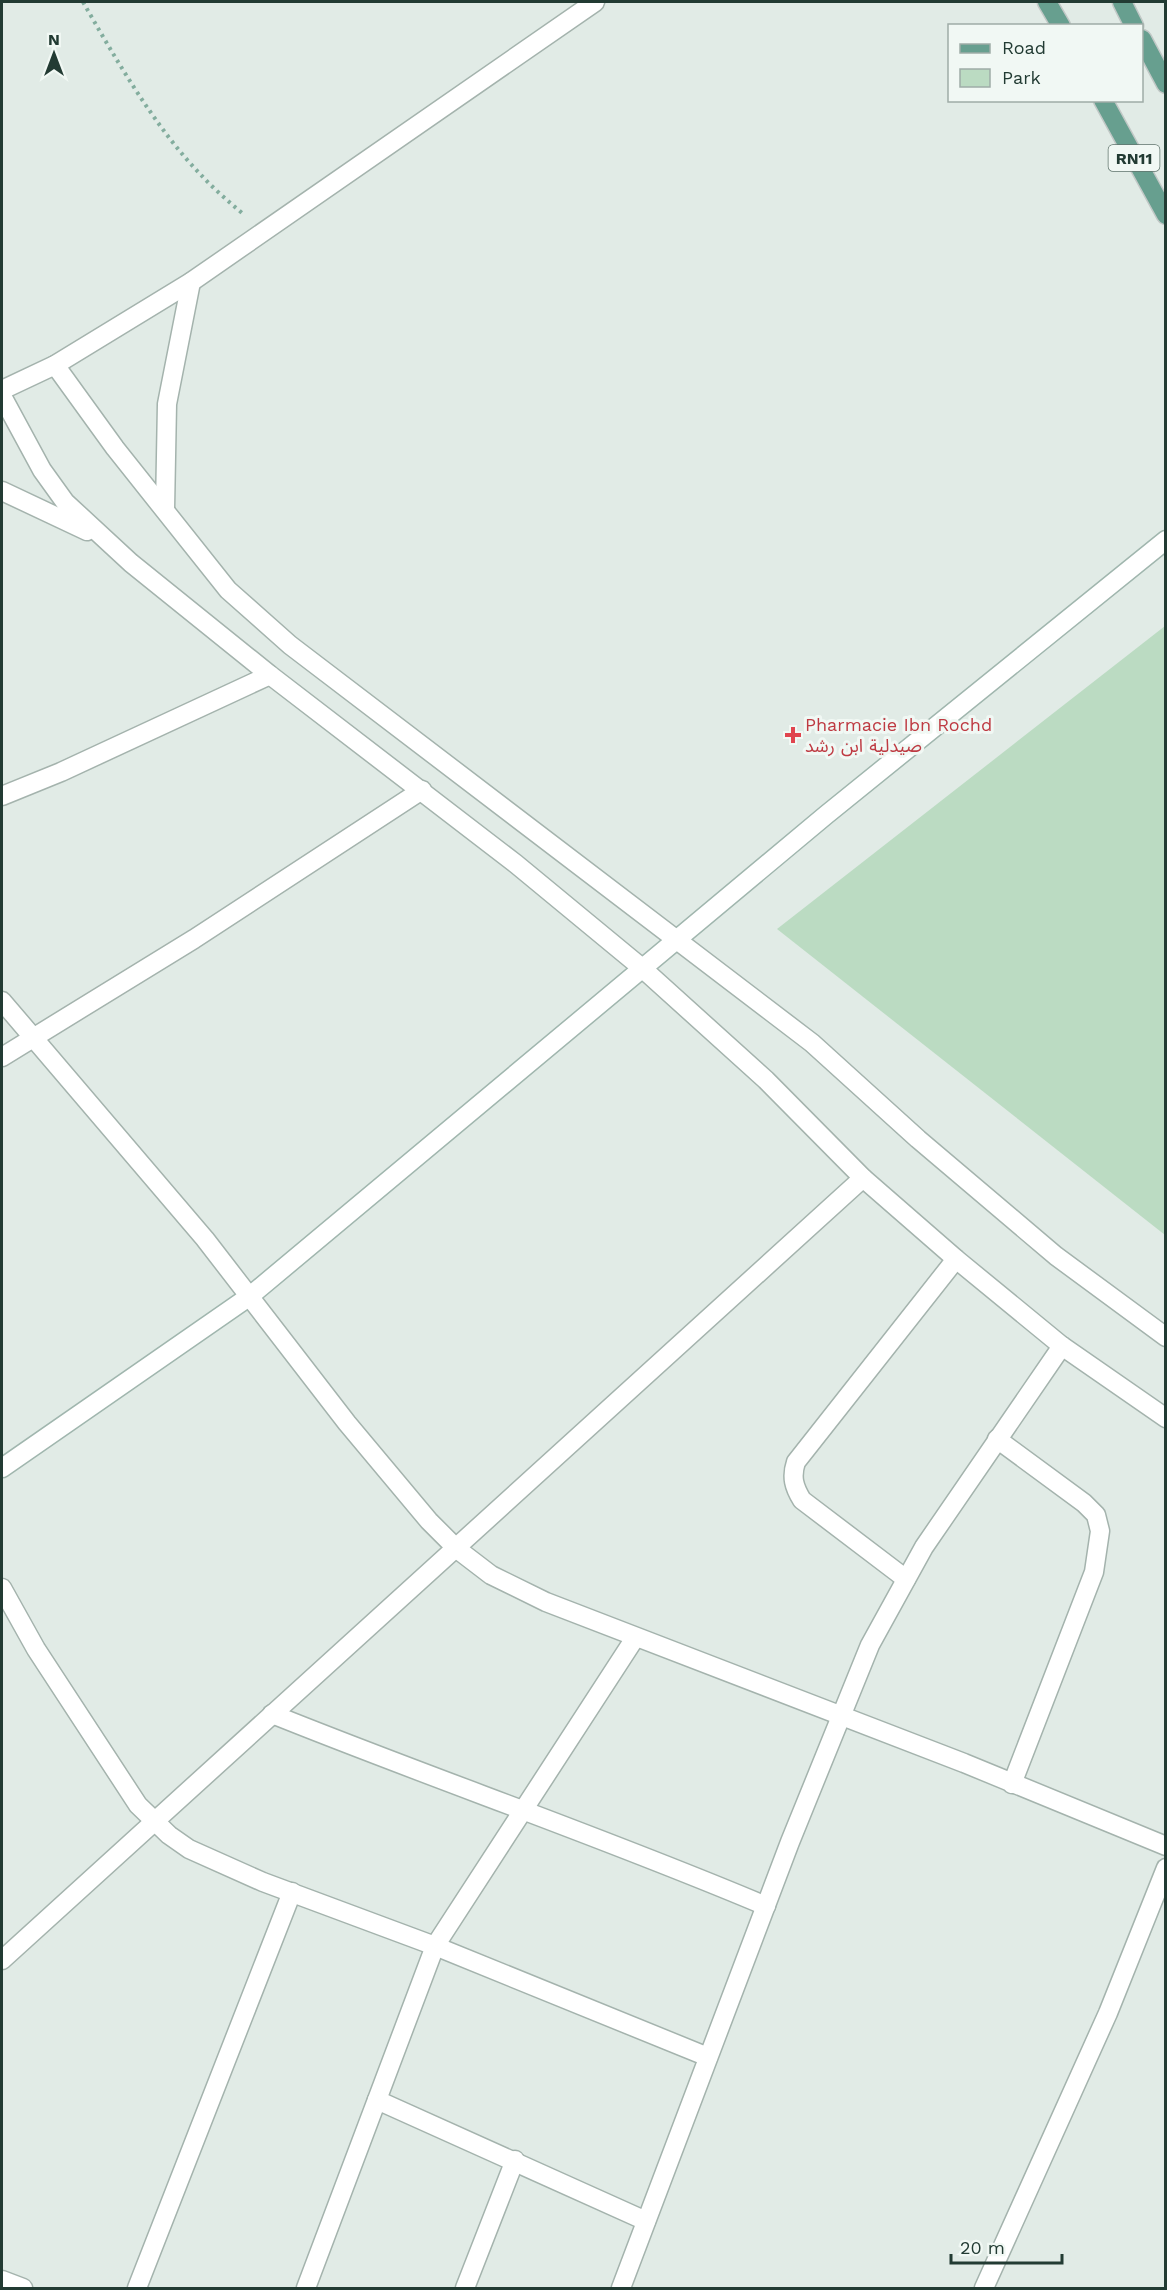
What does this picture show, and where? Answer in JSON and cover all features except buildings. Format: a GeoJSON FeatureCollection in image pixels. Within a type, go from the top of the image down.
{"type":"FeatureCollection","features":[{"type":"Feature","properties":{"kind":"main road"},"geometry":{"type":"LineString","coordinates":[[1047,2],[1060,24]]}},
{"type":"Feature","properties":{"kind":"main road"},"geometry":{"type":"LineString","coordinates":[[1122,2],[1133,24]]}},
{"type":"Feature","properties":{"kind":"main road"},"geometry":{"type":"LineString","coordinates":[[1143,41],[1166,84]]}},
{"type":"Feature","properties":{"kind":"main road","name":"RN11"},"geometry":{"type":"LineString","coordinates":[[1104,102],[1166,215]]}},
{"type":"Feature","properties":{"kind":"street"},"geometry":{"type":"LineString","coordinates":[[2,390],[55,365],[191,282],[595,2]]}},
{"type":"Feature","properties":{"kind":"street"},"geometry":{"type":"LineString","coordinates":[[165,509],[167,404],[191,282]]}},
{"type":"Feature","properties":{"kind":"street"},"geometry":{"type":"LineString","coordinates":[[55,365],[115,448],[228,590],[290,645],[812,1043],[918,1139],[1056,1256],[1166,1337]]}},
{"type":"Feature","properties":{"kind":"street"},"geometry":{"type":"LineString","coordinates":[[2,396],[42,470],[65,502],[104,539],[270,675],[422,790],[642,968],[766,1080],[863,1178],[956,1259],[1062,1346],[1166,1418]]}},
{"type":"Feature","properties":{"kind":"street"},"geometry":{"type":"LineString","coordinates":[[2,491],[104,539]]}},
{"type":"Feature","properties":{"kind":"street"},"geometry":{"type":"LineString","coordinates":[[2,1468],[250,1296],[642,968],[1166,540]]}},
{"type":"Feature","properties":{"kind":"street"},"geometry":{"type":"LineString","coordinates":[[2,796],[83,762],[270,675]]}},
{"type":"Feature","properties":{"kind":"street"},"geometry":{"type":"LineString","coordinates":[[2,1057],[194,939],[422,790]]}},
{"type":"Feature","properties":{"kind":"street"},"geometry":{"type":"LineString","coordinates":[[2,1001],[205,1239],[393,1479],[457,1549],[491,1575],[546,1602],[635,1638],[842,1717],[1166,1846]]}},
{"type":"Feature","properties":{"kind":"street"},"geometry":{"type":"LineString","coordinates":[[2,1960],[863,1178]]}},
{"type":"Feature","properties":{"kind":"street"},"geometry":{"type":"LineString","coordinates":[[906,1579],[802,1500],[792,1474],[796,1462],[956,1259]]}},
{"type":"Feature","properties":{"kind":"street"},"geometry":{"type":"LineString","coordinates":[[621,2289],[766,1906],[870,1645],[924,1547],[1062,1346]]}},
{"type":"Feature","properties":{"kind":"street"},"geometry":{"type":"LineString","coordinates":[[997,1439],[1084,1503],[1096,1515],[1100,1531],[1094,1572],[1012,1784]]}},
{"type":"Feature","properties":{"kind":"street"},"geometry":{"type":"LineString","coordinates":[[2,1588],[76,1711],[138,1805],[153,1821],[189,1849],[708,2057]]}},
{"type":"Feature","properties":{"kind":"street"},"geometry":{"type":"LineString","coordinates":[[306,2289],[435,1946],[526,1810],[635,1638]]}},
{"type":"Feature","properties":{"kind":"street"},"geometry":{"type":"LineString","coordinates":[[272,1714],[398,1765],[526,1810],[766,1906]]}},
{"type":"Feature","properties":{"kind":"street"},"geometry":{"type":"LineString","coordinates":[[984,2289],[1108,2013],[1166,1868]]}},
{"type":"Feature","properties":{"kind":"street"},"geometry":{"type":"LineString","coordinates":[[137,2289],[292,1892]]}},
{"type":"Feature","properties":{"kind":"street"},"geometry":{"type":"LineString","coordinates":[[377,2100],[515,2160],[646,2221]]}},
{"type":"Feature","properties":{"kind":"street"},"geometry":{"type":"LineString","coordinates":[[465,2289],[515,2160]]}},
{"type":"Feature","properties":{"kind":"street"},"geometry":{"type":"LineString","coordinates":[[2,2280],[23,2289]]}},
{"type":"Feature","properties":{"kind":"path"},"geometry":{"type":"LineString","coordinates":[[83,2],[112,54],[165,130],[200,174],[263,234]]}},
{"type":"Feature","properties":{"kind":"green space"},"geometry":{"type":"Polygon","coordinates":[[[1165,626],[1165,1235],[777,929],[1165,626]]]}},
{"type":"Feature","properties":{"kind":"place","name":"Pharmacie Ibn Rochd صيدلية ابن رشد"},"geometry":{"type":"Point","coordinates":[793,735]}}]}
